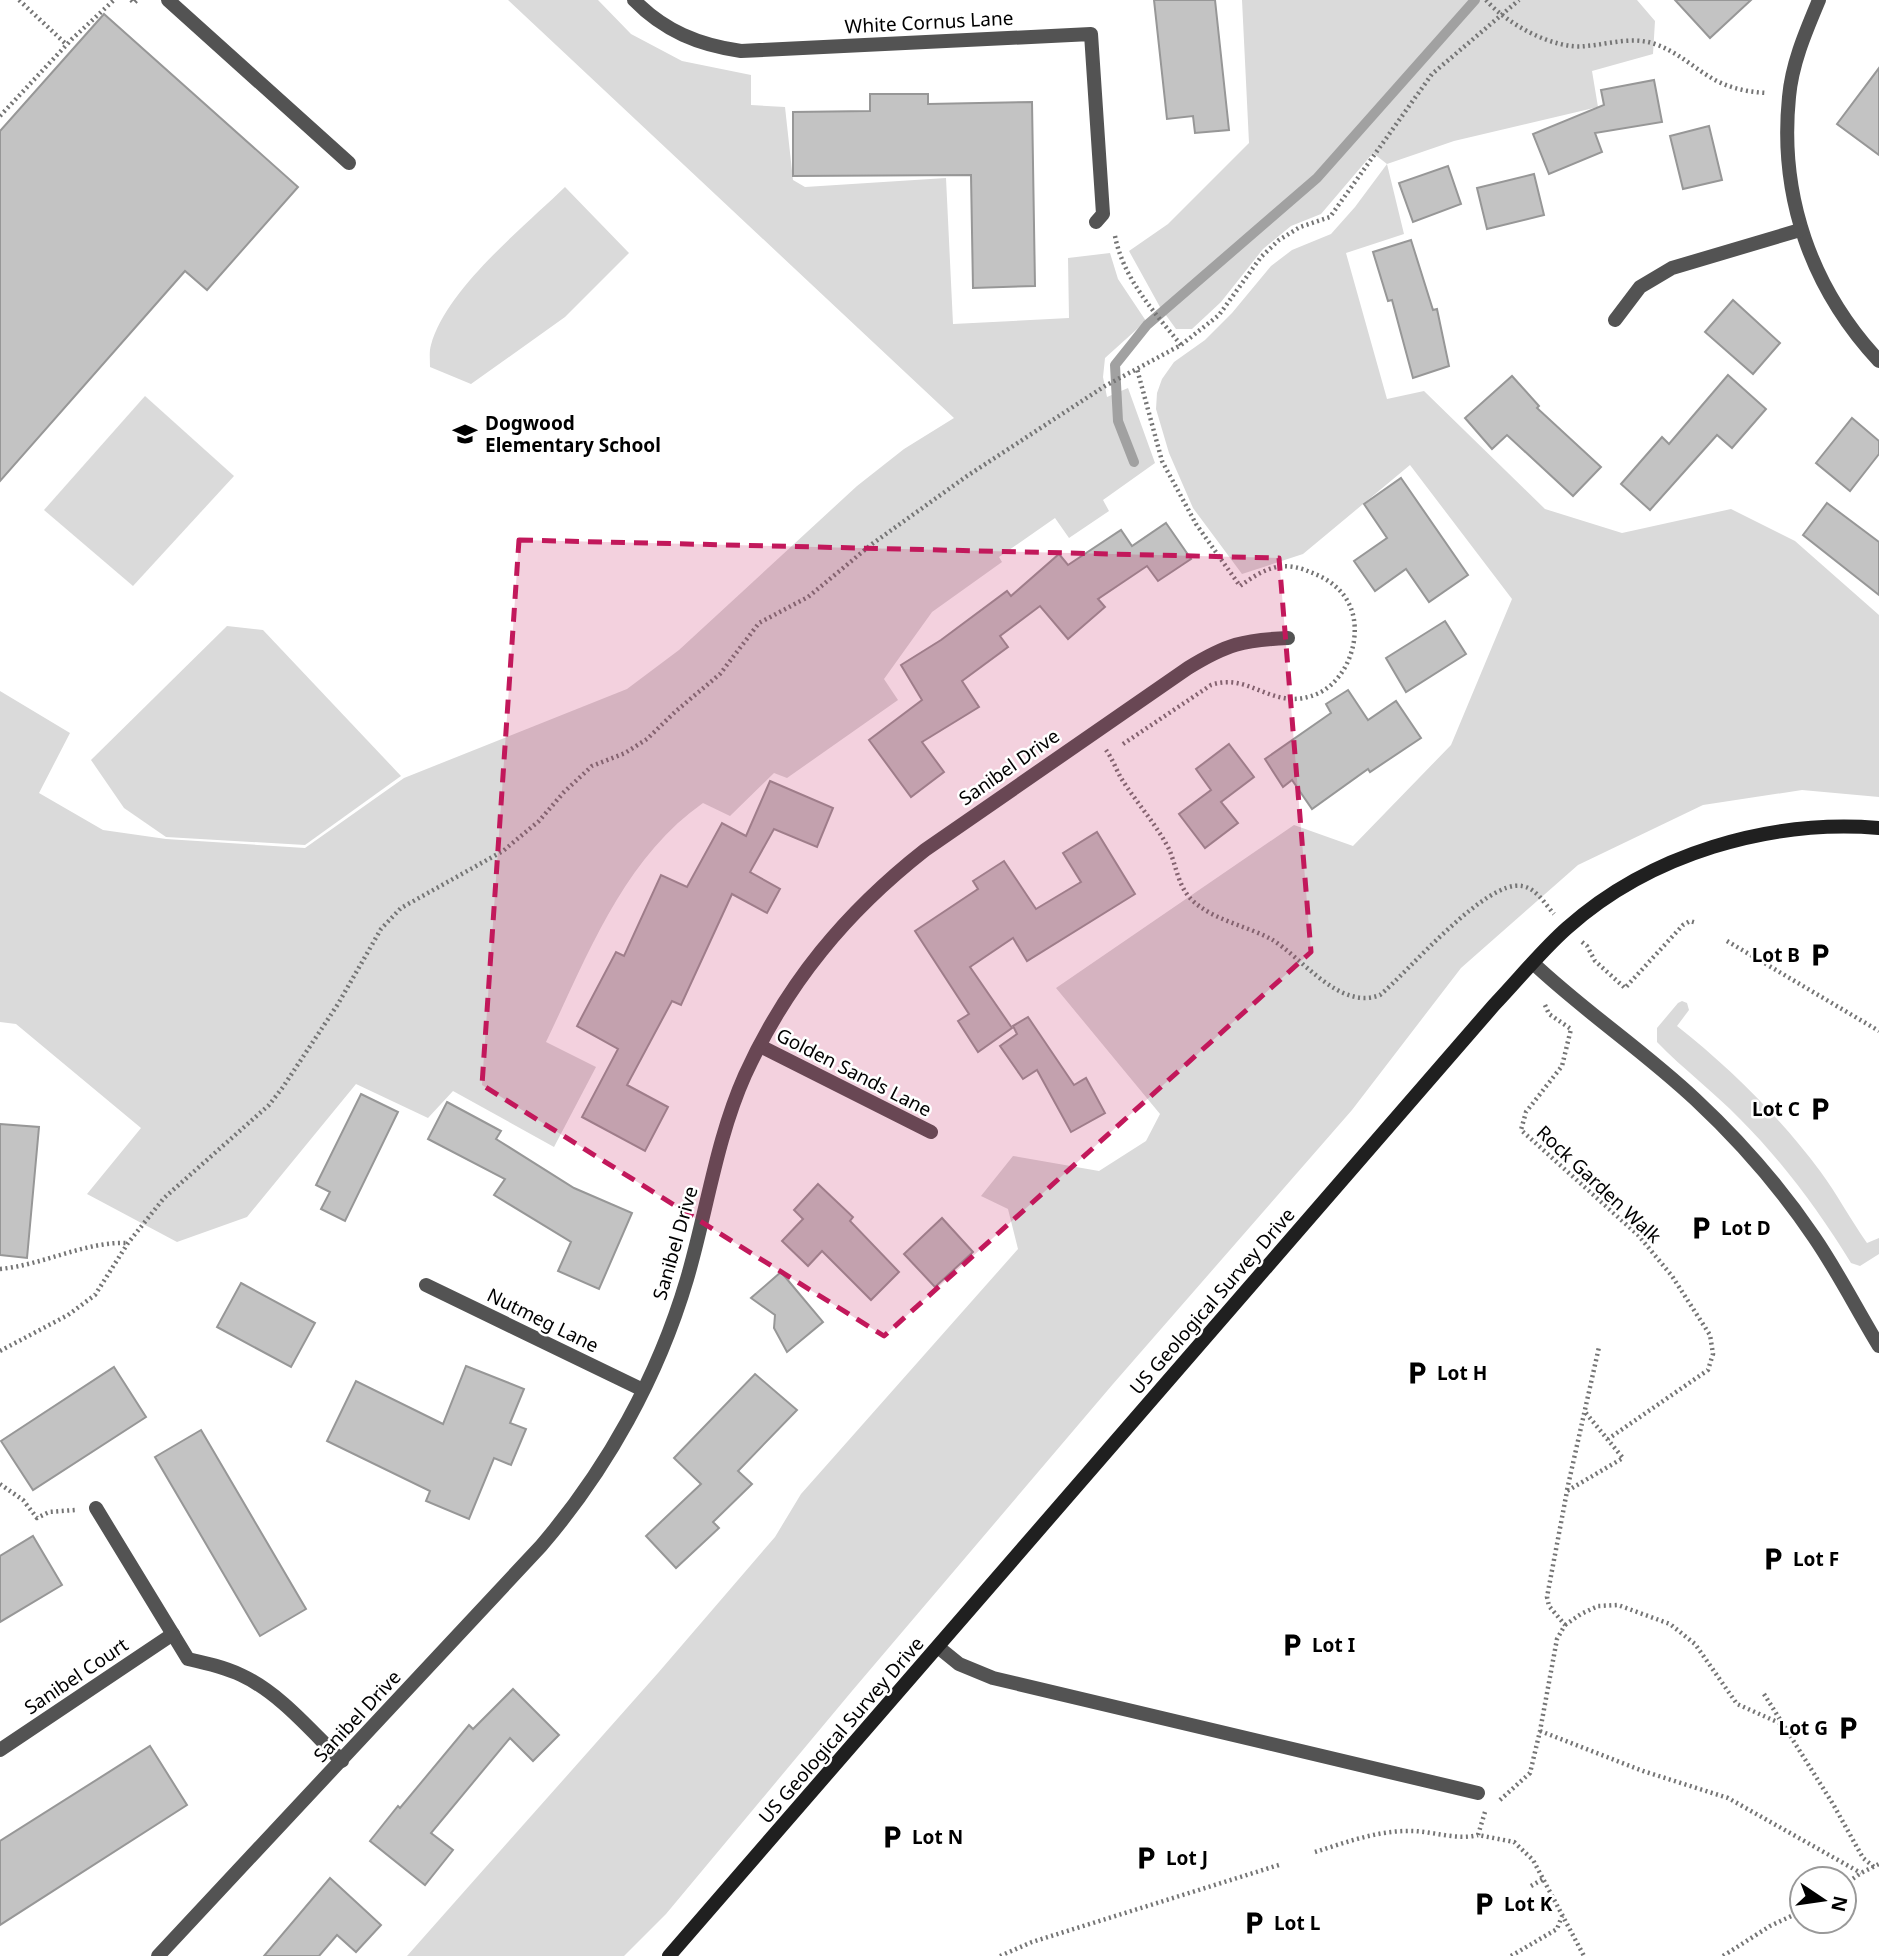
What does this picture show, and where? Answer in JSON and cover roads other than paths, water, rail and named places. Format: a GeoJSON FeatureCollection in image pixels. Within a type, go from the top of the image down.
{"type":"FeatureCollection","features":[{"type":"Feature","properties":{"kind":"street"},"geometry":{"type":"LineString","coordinates":[[168,0],[349,163]]}},
{"type":"Feature","properties":{"kind":"street","name":"White Cornus Lane"},"geometry":{"type":"LineString","coordinates":[[634,0],[654,18],[679,34],[741,51],[1091,34],[1103,214],[1096,222]]}},
{"type":"Feature","properties":{"kind":"street"},"geometry":{"type":"LineString","coordinates":[[1819,0],[1801,43],[1789,95],[1787,144],[1790,176],[1800,230],[1809,255],[1844,316],[1879,361]]}},
{"type":"Feature","properties":{"kind":"street"},"geometry":{"type":"LineString","coordinates":[[1615,320],[1640,288],[1672,268],[1800,230]]}},
{"type":"Feature","properties":{"kind":"street","name":"Sanibel Drive"},"geometry":{"type":"LineString","coordinates":[[158,1956],[342,1761],[568,1514],[609,1452],[643,1390],[683,1290],[734,1103],[760,1046],[816,957],[839,928],[891,877],[971,815],[1216,650],[1252,640],[1288,638]]}},
{"type":"Feature","properties":{"kind":"street","name":"US Geological Survey Drive"},"geometry":{"type":"LineString","coordinates":[[669,1956],[1485,1016],[1566,928],[1639,878],[1720,845],[1776,832],[1811,828],[1879,828]]}},
{"type":"Feature","properties":{"kind":"street"},"geometry":{"type":"LineString","coordinates":[[1533,963],[1560,989],[1695,1099],[1765,1172],[1815,1239],[1879,1346]]}},
{"type":"Feature","properties":{"kind":"street","name":"Golden Sands Lane"},"geometry":{"type":"LineString","coordinates":[[760,1046],[931,1132]]}},
{"type":"Feature","properties":{"kind":"street","name":"Nutmeg Lane"},"geometry":{"type":"LineString","coordinates":[[426,1285],[643,1390]]}},
{"type":"Feature","properties":{"kind":"street"},"geometry":{"type":"LineString","coordinates":[[96,1508],[188,1659],[241,1675],[261,1687],[279,1700],[342,1761]]}},
{"type":"Feature","properties":{"kind":"street","name":"Sanibel Court"},"geometry":{"type":"LineString","coordinates":[[0,1750],[173,1634]]}},
{"type":"Feature","properties":{"kind":"street"},"geometry":{"type":"LineString","coordinates":[[938,1647],[959,1664],[993,1678],[1478,1793]]}},
{"type":"Feature","properties":{"kind":"waterway"},"geometry":{"type":"LineString","coordinates":[[1134,462],[1118,421],[1115,365],[1147,325],[1317,178],[1475,0]]}},
{"type":"Feature","properties":{"kind":"place","name":"Dogwood Elementary School"},"geometry":{"type":"Point","coordinates":[465,434]}},
{"type":"Feature","properties":{"kind":"place","name":"Lot B"},"geometry":{"type":"Point","coordinates":[1820,955]}},
{"type":"Feature","properties":{"kind":"place","name":"Lot C"},"geometry":{"type":"Point","coordinates":[1820,1109]}},
{"type":"Feature","properties":{"kind":"place","name":"Lot D"},"geometry":{"type":"Point","coordinates":[1701,1228]}},
{"type":"Feature","properties":{"kind":"place","name":"Lot H"},"geometry":{"type":"Point","coordinates":[1417,1373]}},
{"type":"Feature","properties":{"kind":"place","name":"Lot F"},"geometry":{"type":"Point","coordinates":[1773,1559]}},
{"type":"Feature","properties":{"kind":"place","name":"Lot I"},"geometry":{"type":"Point","coordinates":[1292,1645]}},
{"type":"Feature","properties":{"kind":"place","name":"Lot G"},"geometry":{"type":"Point","coordinates":[1848,1728]}},
{"type":"Feature","properties":{"kind":"place","name":"Lot N"},"geometry":{"type":"Point","coordinates":[892,1837]}},
{"type":"Feature","properties":{"kind":"place","name":"Lot J"},"geometry":{"type":"Point","coordinates":[1146,1858]}},
{"type":"Feature","properties":{"kind":"place","name":"Lot K"},"geometry":{"type":"Point","coordinates":[1484,1904]}},
{"type":"Feature","properties":{"kind":"place","name":"Lot L"},"geometry":{"type":"Point","coordinates":[1254,1923]}}]}
